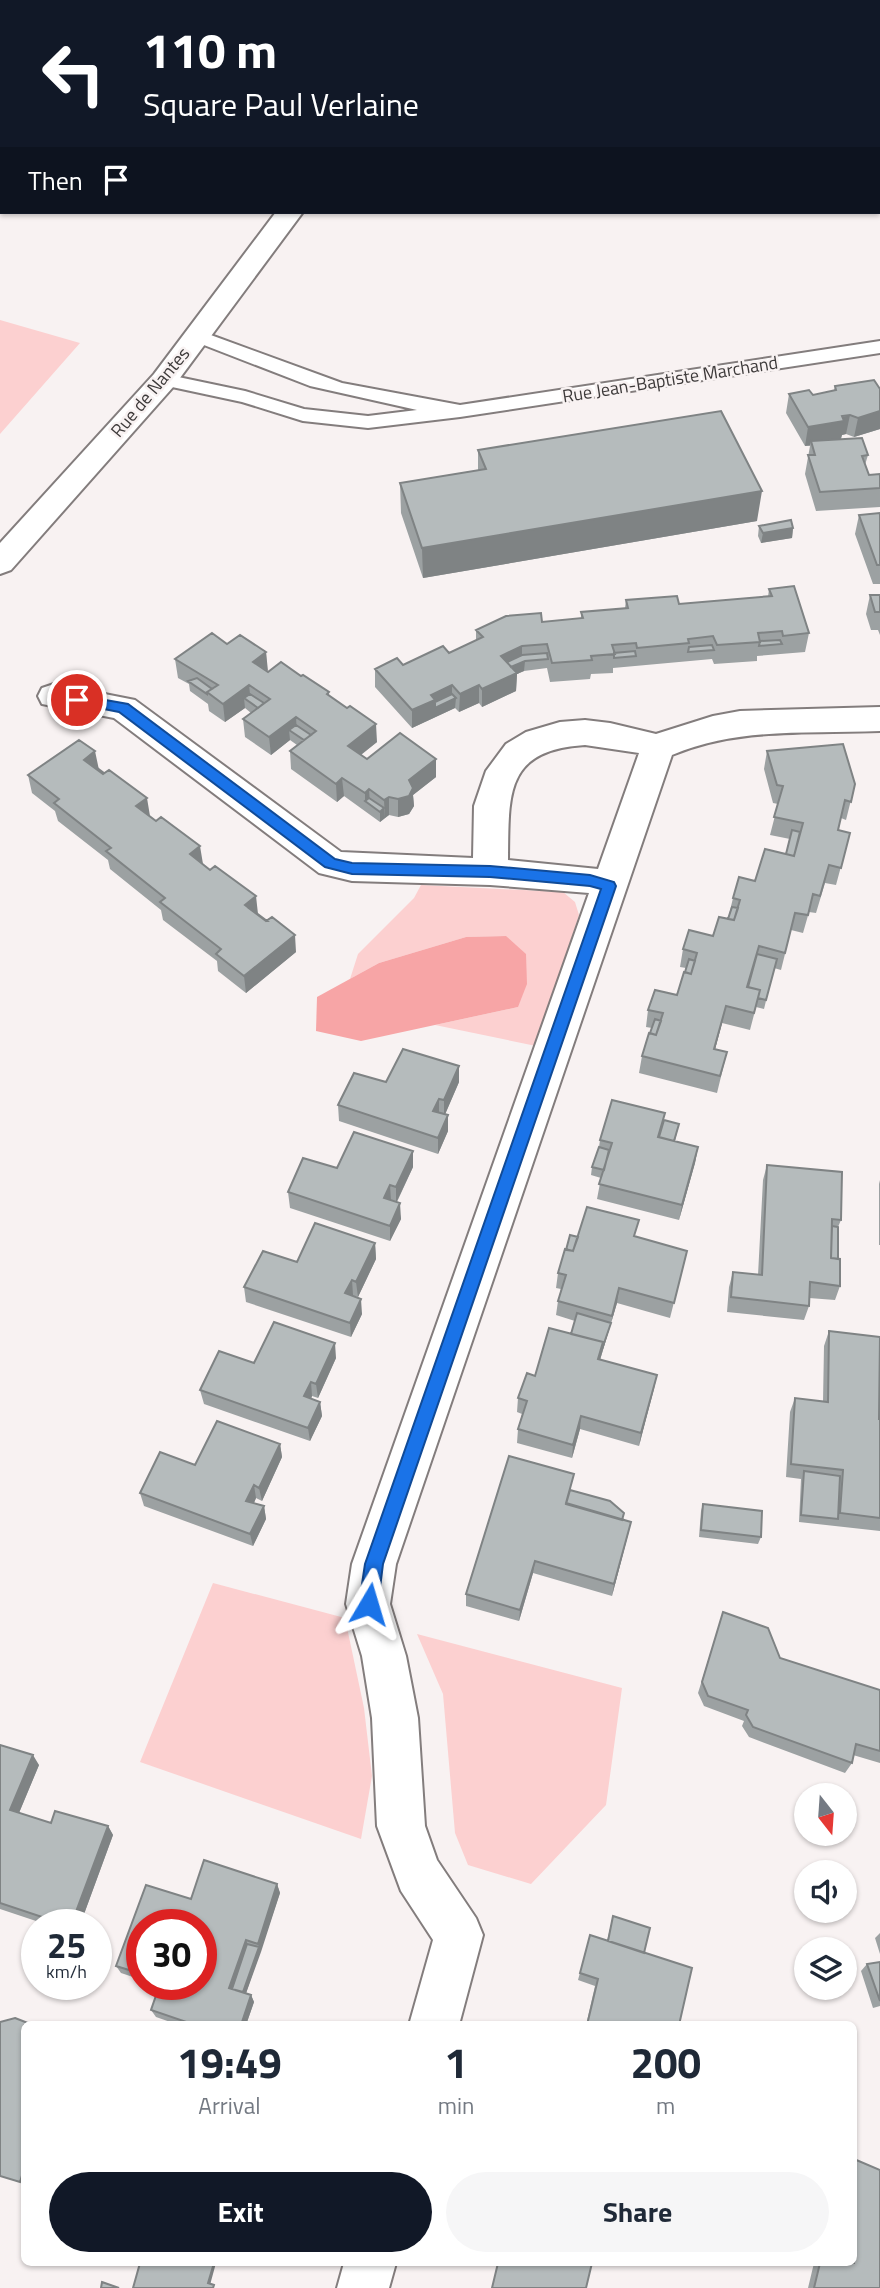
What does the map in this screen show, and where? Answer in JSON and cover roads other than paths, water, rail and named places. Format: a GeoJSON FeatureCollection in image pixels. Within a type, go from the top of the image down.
{"type":"FeatureCollection","features":[{"type":"Feature","properties":{"kind":"street","name":"Rue de Nantes"},"geometry":{"type":"LineString","coordinates":[[0,563],[164,380],[288,214]]}},
{"type":"Feature","properties":{"kind":"street"},"geometry":{"type":"LineString","coordinates":[[54,696],[123,708],[331,863],[352,868],[490,872],[590,880],[609,886]]}},
{"type":"Feature","properties":{"kind":"street"},"geometry":{"type":"LineString","coordinates":[[490,872],[492,797],[505,766],[531,742],[567,731],[601,731],[627,736],[658,747],[707,727],[743,722],[880,719]]}},
{"type":"Feature","properties":{"kind":"street"},"geometry":{"type":"LineString","coordinates":[[436,2021],[459,1936],[418,1874],[401,1826],[396,1718],[384,1656],[369,1604],[374,1564],[658,747]]}},
{"type":"Feature","properties":{"kind":"street"},"geometry":{"type":"LineString","coordinates":[[363,2288],[369,2266]]}},
{"type":"Feature","properties":{"kind":"lane"},"geometry":{"type":"LineString","coordinates":[[197,336],[238,349],[298,375],[379,399],[460,411]]}},
{"type":"Feature","properties":{"kind":"lane","name":"Rue Jean-Baptiste Marchand"},"geometry":{"type":"LineString","coordinates":[[164,380],[245,397],[303,415],[368,422],[460,411],[880,347]]}}]}
